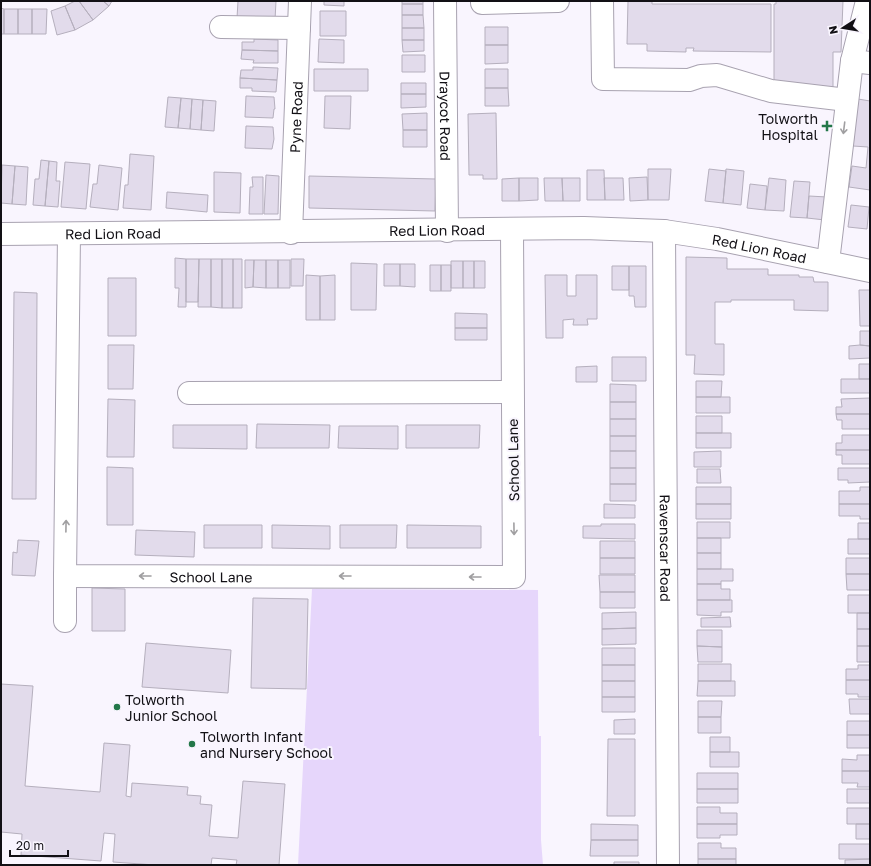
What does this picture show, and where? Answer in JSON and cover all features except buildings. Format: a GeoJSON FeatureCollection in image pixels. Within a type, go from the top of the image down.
{"type":"FeatureCollection","features":[{"type":"Feature","properties":{"kind":"street","name":"Pyne Road"},"geometry":{"type":"LineString","coordinates":[[291,232],[300,1]]}},
{"type":"Feature","properties":{"kind":"street","name":"Draycot Road"},"geometry":{"type":"LineString","coordinates":[[444,1],[447,231]]}},
{"type":"Feature","properties":{"kind":"street"},"geometry":{"type":"LineString","coordinates":[[482,3],[558,1]]}},
{"type":"Feature","properties":{"kind":"street"},"geometry":{"type":"LineString","coordinates":[[602,1],[603,79],[689,80],[701,76],[717,75],[771,91],[847,100]]}},
{"type":"Feature","properties":{"kind":"street"},"geometry":{"type":"LineString","coordinates":[[828,262],[847,100],[861,62],[867,1]]}},
{"type":"Feature","properties":{"kind":"street"},"geometry":{"type":"LineString","coordinates":[[221,27],[299,28]]}},
{"type":"Feature","properties":{"kind":"street","name":"Red Lion Road"},"geometry":{"type":"LineString","coordinates":[[1,234],[447,231],[584,228],[664,231],[764,248],[870,271]]}},
{"type":"Feature","properties":{"kind":"street","name":"School Lane"},"geometry":{"type":"LineString","coordinates":[[65,576],[514,577],[512,230]]}},
{"type":"Feature","properties":{"kind":"street","name":"Ravenscar Road"},"geometry":{"type":"LineString","coordinates":[[664,231],[668,865]]}},
{"type":"Feature","properties":{"kind":"street"},"geometry":{"type":"LineString","coordinates":[[65,621],[68,234]]}},
{"type":"Feature","properties":{"kind":"street"},"geometry":{"type":"LineString","coordinates":[[189,393],[512,392]]}},
{"type":"Feature","properties":{"kind":"shaded area"},"geometry":{"type":"Polygon","coordinates":[[[312,589],[538,590],[539,736],[541,736],[541,840],[543,865],[298,865],[312,589]]]}},
{"type":"Feature","properties":{"kind":"place","name":"Tolworth Hospital"},"geometry":{"type":"Point","coordinates":[827,126]}},
{"type":"Feature","properties":{"kind":"place","name":"Tolworth Junior School"},"geometry":{"type":"Point","coordinates":[117,707]}},
{"type":"Feature","properties":{"kind":"place","name":"Tolworth Infant and Nursery School"},"geometry":{"type":"Point","coordinates":[192,744]}}]}
